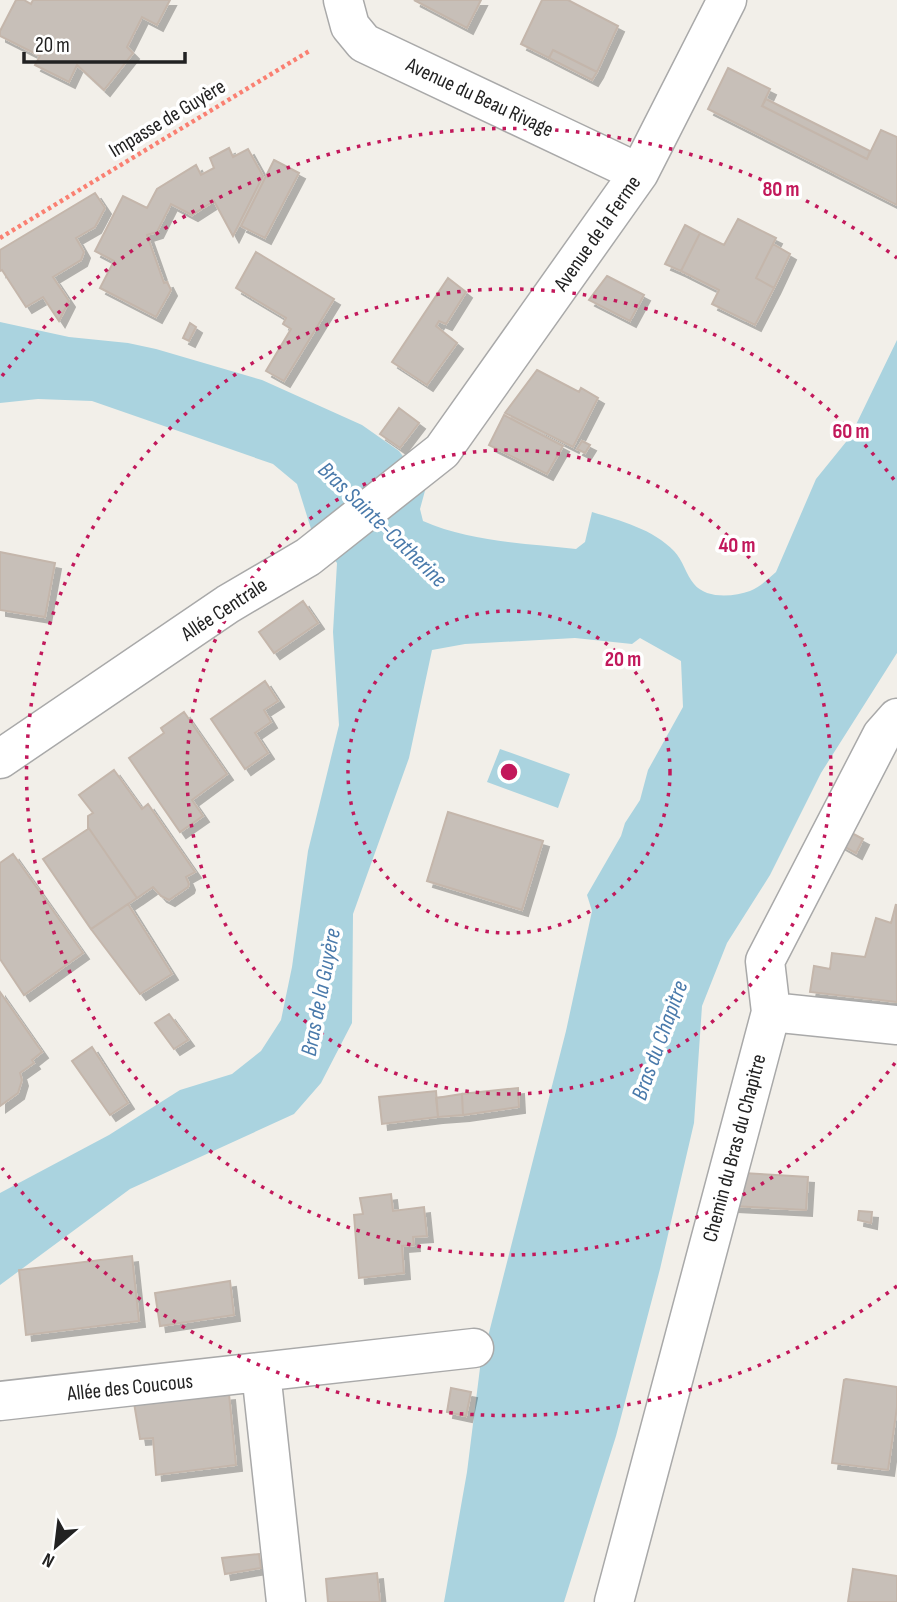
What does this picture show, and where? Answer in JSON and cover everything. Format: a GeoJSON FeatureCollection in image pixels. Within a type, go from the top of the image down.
{"type":"FeatureCollection","features":[{"type":"Feature","properties":{"kind":"street","name":"Avenue de la Ferme"},"geometry":{"type":"LineString","coordinates":[[442,451],[639,173],[727,0]]}},
{"type":"Feature","properties":{"kind":"street","name":"Avenue du Beau Rivage"},"geometry":{"type":"LineString","coordinates":[[347,13],[364,43],[639,173]]}},
{"type":"Feature","properties":{"kind":"street","name":"Allée Centrale"},"geometry":{"type":"LineString","coordinates":[[0,759],[228,604],[308,556],[442,451]]}},
{"type":"Feature","properties":{"kind":"street","name":"Chemin du Bras du Chapitre"},"geometry":{"type":"LineString","coordinates":[[614,1602],[771,1012],[765,961],[882,735],[897,718]]}},
{"type":"Feature","properties":{"kind":"street"},"geometry":{"type":"LineString","coordinates":[[771,1012],[897,1025]]}},
{"type":"Feature","properties":{"kind":"street","name":"Allée des Coucous"},"geometry":{"type":"LineString","coordinates":[[0,1401],[474,1348]]}},
{"type":"Feature","properties":{"kind":"street"},"geometry":{"type":"LineString","coordinates":[[261,1372],[286,1602]]}},
{"type":"Feature","properties":{"kind":"path","name":"Impasse de Guyère"},"geometry":{"type":"LineString","coordinates":[[0,238],[347,13]]}},
{"type":"Feature","properties":{"kind":"water"},"geometry":{"type":"Polygon","coordinates":[[[0,322],[69,337],[128,343],[156,349],[262,380],[362,425],[399,451],[426,487],[420,509],[423,521],[479,538],[576,549],[585,542],[592,512],[636,527],[666,543],[699,589],[720,595],[736,595],[750,591],[776,572],[816,479],[850,437],[897,340],[897,653],[821,773],[770,875],[727,943],[702,1006],[694,1123],[660,1269],[616,1436],[564,1602],[444,1602],[467,1472],[480,1368],[566,1031],[592,911],[587,895],[640,800],[648,770],[683,707],[681,661],[640,638],[632,644],[575,638],[465,644],[432,650],[409,758],[353,914],[352,1023],[321,1083],[294,1114],[130,1189],[0,1285],[0,1193],[109,1135],[180,1090],[232,1074],[261,1051],[281,1020],[292,967],[308,851],[339,725],[333,632],[337,563],[312,532],[297,484],[273,464],[92,401],[38,399],[0,403],[0,322]]]}},
{"type":"Feature","properties":{"kind":"water"},"geometry":{"type":"Polygon","coordinates":[[[500,749],[570,774],[558,808],[487,782],[500,749]]]}},
{"type":"Feature","properties":{"kind":"building"},"geometry":{"type":"Polygon","coordinates":[[[16,0],[31,4],[33,0],[170,0],[157,25],[142,17],[127,47],[133,53],[104,90],[77,65],[69,82],[35,65],[40,56],[0,36],[16,0]]]}},
{"type":"Feature","properties":{"kind":"building"},"geometry":{"type":"Polygon","coordinates":[[[414,0],[481,0],[467,28],[414,0]]]}},
{"type":"Feature","properties":{"kind":"building"},"geometry":{"type":"Polygon","coordinates":[[[542,0],[568,0],[618,26],[597,72],[553,50],[549,58],[521,44],[542,0]]]}},
{"type":"Feature","properties":{"kind":"building"},"geometry":{"type":"Polygon","coordinates":[[[553,50],[597,72],[592,80],[549,58],[553,50]]]}},
{"type":"Feature","properties":{"kind":"building"},"geometry":{"type":"Polygon","coordinates":[[[728,68],[770,89],[762,106],[867,159],[881,130],[897,137],[897,205],[708,109],[728,68]]]}},
{"type":"Feature","properties":{"kind":"building"},"geometry":{"type":"Polygon","coordinates":[[[766,99],[870,151],[867,159],[762,106],[766,99]]]}},
{"type":"Feature","properties":{"kind":"building"},"geometry":{"type":"Polygon","coordinates":[[[229,148],[233,157],[248,149],[263,176],[233,236],[214,201],[192,215],[171,204],[157,232],[147,235],[164,283],[167,282],[171,290],[156,317],[100,288],[114,261],[95,251],[123,196],[147,208],[157,189],[196,165],[201,175],[214,168],[210,158],[229,148]]]}},
{"type":"Feature","properties":{"kind":"building"},"geometry":{"type":"Polygon","coordinates":[[[274,160],[299,173],[265,238],[241,226],[274,160]]]}},
{"type":"Feature","properties":{"kind":"building"},"geometry":{"type":"Polygon","coordinates":[[[95,193],[105,208],[95,227],[76,238],[84,252],[81,260],[53,277],[69,301],[59,321],[43,297],[26,307],[2,270],[0,271],[0,250],[95,193]]]}},
{"type":"Feature","properties":{"kind":"building"},"geometry":{"type":"Polygon","coordinates":[[[738,219],[776,238],[756,278],[774,288],[755,325],[712,304],[719,290],[681,271],[700,233],[724,245],[738,219]]]}},
{"type":"Feature","properties":{"kind":"building"},"geometry":{"type":"Polygon","coordinates":[[[685,225],[700,233],[681,271],[665,264],[685,225]]]}},
{"type":"Feature","properties":{"kind":"building"},"geometry":{"type":"Polygon","coordinates":[[[773,244],[790,254],[774,288],[756,278],[773,244]]]}},
{"type":"Feature","properties":{"kind":"building"},"geometry":{"type":"Polygon","coordinates":[[[256,252],[334,299],[284,381],[266,371],[291,329],[283,324],[286,318],[236,288],[256,252]]]}},
{"type":"Feature","properties":{"kind":"building"},"geometry":{"type":"Polygon","coordinates":[[[607,276],[644,295],[630,321],[589,300],[607,276]]]}},
{"type":"Feature","properties":{"kind":"building"},"geometry":{"type":"Polygon","coordinates":[[[448,278],[466,292],[446,324],[439,321],[436,326],[457,343],[427,385],[392,362],[448,278]]]}},
{"type":"Feature","properties":{"kind":"building"},"geometry":{"type":"Polygon","coordinates":[[[190,323],[196,327],[189,341],[183,338],[190,323]]]}},
{"type":"Feature","properties":{"kind":"building"},"geometry":{"type":"Polygon","coordinates":[[[537,370],[579,392],[581,388],[598,398],[573,447],[505,413],[537,370]]]}},
{"type":"Feature","properties":{"kind":"building"},"geometry":{"type":"Polygon","coordinates":[[[399,408],[419,423],[400,448],[380,434],[399,408]]]}},
{"type":"Feature","properties":{"kind":"building"},"geometry":{"type":"Polygon","coordinates":[[[504,415],[563,446],[547,474],[489,445],[504,415]]]}},
{"type":"Feature","properties":{"kind":"building"},"geometry":{"type":"Polygon","coordinates":[[[582,441],[590,445],[585,453],[577,449],[582,441]]]}},
{"type":"Feature","properties":{"kind":"building"},"geometry":{"type":"Polygon","coordinates":[[[0,552],[55,563],[45,617],[0,610],[0,552]]]}},
{"type":"Feature","properties":{"kind":"building"},"geometry":{"type":"Polygon","coordinates":[[[303,601],[318,623],[274,653],[259,632],[303,601]]]}},
{"type":"Feature","properties":{"kind":"building"},"geometry":{"type":"Polygon","coordinates":[[[265,681],[278,701],[264,710],[271,722],[255,733],[268,753],[245,769],[211,719],[265,681]]]}},
{"type":"Feature","properties":{"kind":"building"},"geometry":{"type":"Polygon","coordinates":[[[184,712],[227,774],[192,800],[203,816],[180,832],[129,758],[164,733],[161,728],[184,712]]]}},
{"type":"Feature","properties":{"kind":"building"},"geometry":{"type":"Polygon","coordinates":[[[114,770],[142,809],[148,804],[195,872],[186,877],[188,887],[169,900],[153,887],[137,898],[88,827],[88,816],[93,813],[79,795],[114,770]]]}},
{"type":"Feature","properties":{"kind":"building"},"geometry":{"type":"Polygon","coordinates":[[[448,812],[543,841],[522,910],[427,881],[448,812]]]}},
{"type":"Feature","properties":{"kind":"building"},"geometry":{"type":"Polygon","coordinates":[[[88,827],[137,898],[91,929],[43,859],[88,827]]]}},
{"type":"Feature","properties":{"kind":"building"},"geometry":{"type":"Polygon","coordinates":[[[846,830],[863,839],[856,853],[838,843],[846,830]]]}},
{"type":"Feature","properties":{"kind":"building"},"geometry":{"type":"Polygon","coordinates":[[[13,854],[83,953],[24,995],[0,959],[0,863],[13,854]]]}},
{"type":"Feature","properties":{"kind":"building"},"geometry":{"type":"Polygon","coordinates":[[[128,904],[172,974],[140,994],[91,929],[128,904]]]}},
{"type":"Feature","properties":{"kind":"building"},"geometry":{"type":"Polygon","coordinates":[[[896,904],[897,1002],[810,992],[814,966],[830,969],[832,953],[865,957],[876,918],[891,923],[896,904]]]}},
{"type":"Feature","properties":{"kind":"building"},"geometry":{"type":"Polygon","coordinates":[[[0,992],[42,1052],[32,1060],[34,1063],[20,1073],[22,1080],[18,1093],[0,1106],[0,992]]]}},
{"type":"Feature","properties":{"kind":"building"},"geometry":{"type":"Polygon","coordinates":[[[169,1014],[188,1040],[174,1049],[155,1023],[169,1014]]]}},
{"type":"Feature","properties":{"kind":"building"},"geometry":{"type":"Polygon","coordinates":[[[92,1047],[128,1103],[110,1115],[72,1061],[92,1047]]]}},
{"type":"Feature","properties":{"kind":"building"},"geometry":{"type":"Polygon","coordinates":[[[518,1088],[519,1107],[463,1115],[462,1094],[518,1088]]]}},
{"type":"Feature","properties":{"kind":"building"},"geometry":{"type":"Polygon","coordinates":[[[436,1091],[438,1117],[382,1124],[379,1097],[436,1091]]]}},
{"type":"Feature","properties":{"kind":"building"},"geometry":{"type":"Polygon","coordinates":[[[462,1094],[463,1115],[438,1117],[436,1098],[462,1094]]]}},
{"type":"Feature","properties":{"kind":"building"},"geometry":{"type":"Polygon","coordinates":[[[743,1173],[808,1177],[806,1210],[733,1206],[743,1173]]]}},
{"type":"Feature","properties":{"kind":"building"},"geometry":{"type":"Polygon","coordinates":[[[391,1194],[393,1211],[424,1207],[427,1236],[413,1237],[414,1245],[402,1246],[404,1273],[359,1278],[354,1215],[363,1214],[360,1198],[391,1194]]]}},
{"type":"Feature","properties":{"kind":"building"},"geometry":{"type":"Polygon","coordinates":[[[859,1211],[872,1212],[871,1223],[858,1220],[859,1211]]]}},
{"type":"Feature","properties":{"kind":"building"},"geometry":{"type":"Polygon","coordinates":[[[132,1256],[139,1321],[26,1335],[19,1270],[132,1256]]]}},
{"type":"Feature","properties":{"kind":"building"},"geometry":{"type":"Polygon","coordinates":[[[230,1281],[234,1315],[160,1326],[155,1293],[230,1281]]]}},
{"type":"Feature","properties":{"kind":"building"},"geometry":{"type":"Polygon","coordinates":[[[846,1379],[897,1387],[897,1407],[888,1470],[832,1463],[846,1379]]]}},
{"type":"Feature","properties":{"kind":"building"},"geometry":{"type":"Polygon","coordinates":[[[451,1388],[471,1392],[466,1416],[447,1412],[451,1388]]]}},
{"type":"Feature","properties":{"kind":"building"},"geometry":{"type":"Polygon","coordinates":[[[229,1394],[236,1465],[156,1475],[153,1438],[140,1439],[134,1403],[229,1394]]]}},
{"type":"Feature","properties":{"kind":"building"},"geometry":{"type":"Polygon","coordinates":[[[259,1554],[261,1568],[225,1574],[222,1558],[259,1554]]]}},
{"type":"Feature","properties":{"kind":"building"},"geometry":{"type":"Polygon","coordinates":[[[853,1569],[897,1576],[897,1602],[848,1602],[853,1569]]]}},
{"type":"Feature","properties":{"kind":"building"},"geometry":{"type":"Polygon","coordinates":[[[377,1573],[380,1602],[328,1602],[326,1579],[377,1573]]]}},
{"type":"Feature","properties":{"kind":"water label","name":"Bras Sainte-Catherine"},"geometry":{"type":"Point","coordinates":[383,524]}},
{"type":"Feature","properties":{"kind":"water label","name":"Bras de la Guyère"},"geometry":{"type":"Point","coordinates":[320,992]}},
{"type":"Feature","properties":{"kind":"water label","name":"Bras du Chapitre"},"geometry":{"type":"Point","coordinates":[659,1040]}}]}
